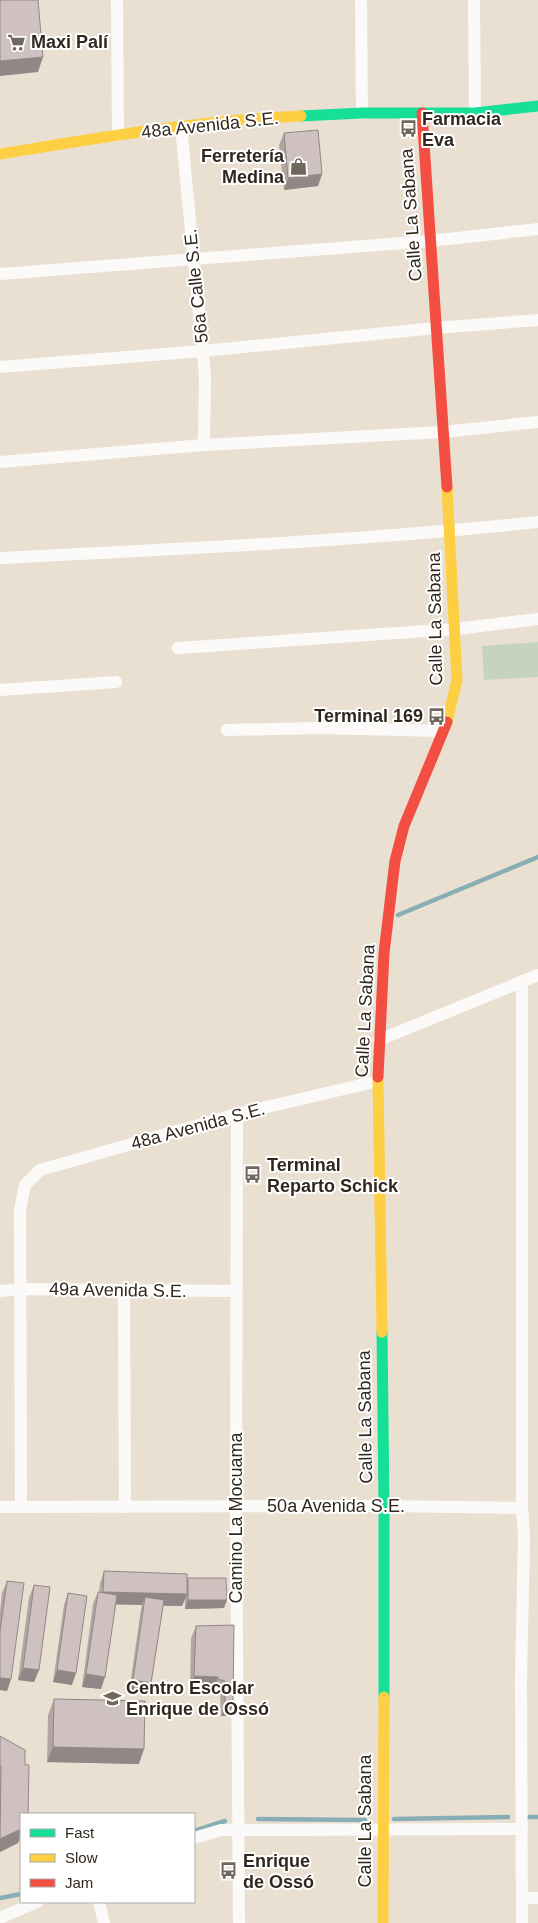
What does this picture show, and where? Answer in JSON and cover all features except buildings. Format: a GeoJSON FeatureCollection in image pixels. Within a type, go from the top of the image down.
{"type":"FeatureCollection","features":[{"type":"Feature","properties":{"kind":"street"},"geometry":{"type":"LineString","coordinates":[[117,0],[118,135]]}},
{"type":"Feature","properties":{"kind":"street"},"geometry":{"type":"LineString","coordinates":[[360,0],[362,113]]}},
{"type":"Feature","properties":{"kind":"street"},"geometry":{"type":"LineString","coordinates":[[474,0],[475,113]]}},
{"type":"Feature","properties":{"kind":"street","name":"48a Avenida S.E."},"geometry":{"type":"LineString","coordinates":[[0,154],[118,135],[274,117],[362,113],[475,113],[538,106]]}},
{"type":"Feature","properties":{"kind":"street","name":"Calle La Sabana"},"geometry":{"type":"LineString","coordinates":[[383,1923],[384,1506],[378,1081],[384,953],[395,862],[404,826],[449,717],[457,680],[456,629],[422,113]]}},
{"type":"Feature","properties":{"kind":"street","name":"56a Calle S.E."},"geometry":{"type":"LineString","coordinates":[[181,127],[192,260],[205,376],[204,445]]}},
{"type":"Feature","properties":{"kind":"street"},"geometry":{"type":"LineString","coordinates":[[0,274],[192,260],[538,229]]}},
{"type":"Feature","properties":{"kind":"street"},"geometry":{"type":"LineString","coordinates":[[0,367],[203,351],[538,320]]}},
{"type":"Feature","properties":{"kind":"street"},"geometry":{"type":"LineString","coordinates":[[0,462],[204,445],[443,432],[538,422]]}},
{"type":"Feature","properties":{"kind":"street"},"geometry":{"type":"LineString","coordinates":[[0,558],[450,532],[538,522]]}},
{"type":"Feature","properties":{"kind":"street"},"geometry":{"type":"LineString","coordinates":[[178,648],[456,629],[538,619]]}},
{"type":"Feature","properties":{"kind":"street"},"geometry":{"type":"LineString","coordinates":[[0,690],[116,682]]}},
{"type":"Feature","properties":{"kind":"street"},"geometry":{"type":"LineString","coordinates":[[227,730],[318,728],[443,731]]}},
{"type":"Feature","properties":{"kind":"street"},"geometry":{"type":"LineString","coordinates":[[379,1040],[538,975]]}},
{"type":"Feature","properties":{"kind":"street"},"geometry":{"type":"LineString","coordinates":[[522,981],[522,1508],[524,1536],[521,1680],[522,1923]]}},
{"type":"Feature","properties":{"kind":"street","name":"48a Avenida S.E."},"geometry":{"type":"LineString","coordinates":[[21,1289],[20,1210],[25,1185],[40,1170],[237,1114],[378,1081]]}},
{"type":"Feature","properties":{"kind":"street","name":"Camino La Mocuama"},"geometry":{"type":"LineString","coordinates":[[237,1114],[236,1506],[239,1923]]}},
{"type":"Feature","properties":{"kind":"street"},"geometry":{"type":"LineString","coordinates":[[21,1289],[21,1507]]}},
{"type":"Feature","properties":{"kind":"street","name":"49a Avenida S.E."},"geometry":{"type":"LineString","coordinates":[[0,1291],[21,1289],[236,1291]]}},
{"type":"Feature","properties":{"kind":"street"},"geometry":{"type":"LineString","coordinates":[[124,1290],[125,1506]]}},
{"type":"Feature","properties":{"kind":"street","name":"50a Avenida S.E."},"geometry":{"type":"LineString","coordinates":[[0,1507],[384,1506],[522,1508]]}},
{"type":"Feature","properties":{"kind":"street"},"geometry":{"type":"LineString","coordinates":[[524,1536],[538,1536]]}},
{"type":"Feature","properties":{"kind":"street"},"geometry":{"type":"LineString","coordinates":[[195,1838],[221,1830],[522,1828]]}},
{"type":"Feature","properties":{"kind":"street"},"geometry":{"type":"LineString","coordinates":[[522,1898],[538,1898]]}},
{"type":"Feature","properties":{"kind":"street"},"geometry":{"type":"LineString","coordinates":[[0,1918],[35,1903]]}},
{"type":"Feature","properties":{"kind":"street"},"geometry":{"type":"LineString","coordinates":[[99,1903],[104,1923]]}},
{"type":"Feature","properties":{"kind":"green space"},"geometry":{"type":"Polygon","coordinates":[[[538,642],[538,677],[484,680],[482,646],[538,642]]]}},
{"type":"Feature","properties":{"kind":"waterway"},"geometry":{"type":"LineString","coordinates":[[398,915],[538,857]]}},
{"type":"Feature","properties":{"kind":"waterway"},"geometry":{"type":"LineString","coordinates":[[394,1819],[508,1817]]}},
{"type":"Feature","properties":{"kind":"waterway"},"geometry":{"type":"LineString","coordinates":[[529,1817],[538,1817]]}},
{"type":"Feature","properties":{"kind":"waterway"},"geometry":{"type":"LineString","coordinates":[[258,1819],[365,1820]]}},
{"type":"Feature","properties":{"kind":"waterway"},"geometry":{"type":"LineString","coordinates":[[195,1831],[225,1821]]}},
{"type":"Feature","properties":{"kind":"waterway"},"geometry":{"type":"LineString","coordinates":[[0,1898],[20,1894]]}},
{"type":"Feature","properties":{"kind":"traffic: fast"},"geometry":{"type":"LineString","coordinates":[[301,116],[362,113],[475,113],[538,106]]}},
{"type":"Feature","properties":{"kind":"traffic: fast"},"geometry":{"type":"LineString","coordinates":[[382,1332],[384,1697]]}},
{"type":"Feature","properties":{"kind":"traffic: slow"},"geometry":{"type":"LineString","coordinates":[[0,154],[112,136],[225,121],[301,116]]}},
{"type":"Feature","properties":{"kind":"traffic: slow"},"geometry":{"type":"LineString","coordinates":[[447,487],[457,680],[447,722]]}},
{"type":"Feature","properties":{"kind":"traffic: slow"},"geometry":{"type":"LineString","coordinates":[[378,1077],[382,1332]]}},
{"type":"Feature","properties":{"kind":"traffic: slow"},"geometry":{"type":"LineString","coordinates":[[383,1923],[384,1697]]}},
{"type":"Feature","properties":{"kind":"traffic: jam"},"geometry":{"type":"LineString","coordinates":[[422,113],[447,487]]}},
{"type":"Feature","properties":{"kind":"traffic: jam"},"geometry":{"type":"LineString","coordinates":[[378,1077],[384,953],[395,861],[404,826],[447,722]]}},
{"type":"Feature","properties":{"kind":"place","name":"Maxi Palí"},"geometry":{"type":"Point","coordinates":[17,42]}},
{"type":"Feature","properties":{"kind":"place","name":"Farmacia Eva"},"geometry":{"type":"Point","coordinates":[408,129]}},
{"type":"Feature","properties":{"kind":"place","name":"Ferretería Medina"},"geometry":{"type":"Point","coordinates":[298,166]}},
{"type":"Feature","properties":{"kind":"place","name":"Terminal 169"},"geometry":{"type":"Point","coordinates":[437,716]}},
{"type":"Feature","properties":{"kind":"place","name":"Terminal Reparto Schick"},"geometry":{"type":"Point","coordinates":[253,1175]}},
{"type":"Feature","properties":{"kind":"place","name":"Centro Escolar Enrique de Ossó"},"geometry":{"type":"Point","coordinates":[112,1698]}},
{"type":"Feature","properties":{"kind":"place","name":"Enrique de Ossó"},"geometry":{"type":"Point","coordinates":[229,1871]}}]}
